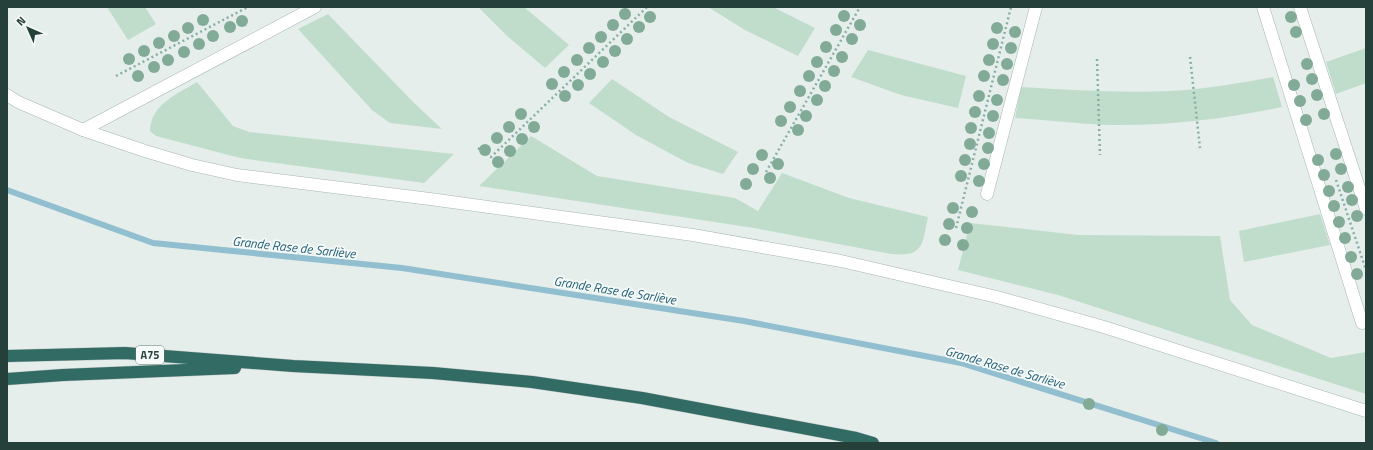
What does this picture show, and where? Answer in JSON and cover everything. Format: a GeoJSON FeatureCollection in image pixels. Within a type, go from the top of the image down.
{"type":"FeatureCollection","features":[{"type":"Feature","properties":{"kind":"highway","name":"A75"},"geometry":{"type":"LineString","coordinates":[[7,356],[124,353],[292,366]]}},
{"type":"Feature","properties":{"kind":"highway"},"geometry":{"type":"LineString","coordinates":[[7,379],[63,375],[292,366],[433,373],[532,382],[642,398],[856,438],[873,443]]}},
{"type":"Feature","properties":{"kind":"street"},"geometry":{"type":"LineString","coordinates":[[83,130],[315,7]]}},
{"type":"Feature","properties":{"kind":"street"},"geometry":{"type":"LineString","coordinates":[[987,194],[1036,7]]}},
{"type":"Feature","properties":{"kind":"street"},"geometry":{"type":"LineString","coordinates":[[1262,7],[1362,323]]}},
{"type":"Feature","properties":{"kind":"street"},"geometry":{"type":"LineString","coordinates":[[1300,7],[1366,209]]}},
{"type":"Feature","properties":{"kind":"street"},"geometry":{"type":"LineString","coordinates":[[7,95],[18,102],[83,130],[152,154],[237,175],[430,199],[693,236],[841,262],[997,297],[1104,327],[1366,411]]}},
{"type":"Feature","properties":{"kind":"path"},"geometry":{"type":"LineString","coordinates":[[116,76],[248,7]]}},
{"type":"Feature","properties":{"kind":"path"},"geometry":{"type":"LineString","coordinates":[[478,148],[491,157],[647,7]]}},
{"type":"Feature","properties":{"kind":"path"},"geometry":{"type":"LineString","coordinates":[[766,172],[860,7]]}},
{"type":"Feature","properties":{"kind":"path"},"geometry":{"type":"LineString","coordinates":[[956,228],[1011,7]]}},
{"type":"Feature","properties":{"kind":"path"},"geometry":{"type":"LineString","coordinates":[[1190,57],[1200,148]]}},
{"type":"Feature","properties":{"kind":"path"},"geometry":{"type":"LineString","coordinates":[[1097,59],[1100,155]]}},
{"type":"Feature","properties":{"kind":"green space"},"geometry":{"type":"Polygon","coordinates":[[[107,7],[145,7],[156,24],[128,40],[107,7]]]}},
{"type":"Feature","properties":{"kind":"green space"},"geometry":{"type":"Polygon","coordinates":[[[478,7],[524,7],[569,45],[545,68],[507,36],[478,7]]]}},
{"type":"Feature","properties":{"kind":"green space"},"geometry":{"type":"Polygon","coordinates":[[[708,7],[773,7],[815,28],[798,56],[745,30],[708,7]]]}},
{"type":"Feature","properties":{"kind":"green space"},"geometry":{"type":"Polygon","coordinates":[[[328,14],[414,103],[442,129],[390,123],[372,110],[298,29],[328,14]]]}},
{"type":"Feature","properties":{"kind":"green space"},"geometry":{"type":"Polygon","coordinates":[[[1366,48],[1366,83],[1336,94],[1326,62],[1366,48]]]}},
{"type":"Feature","properties":{"kind":"green space"},"geometry":{"type":"Polygon","coordinates":[[[868,50],[966,76],[958,108],[901,95],[851,77],[868,50]]]}},
{"type":"Feature","properties":{"kind":"green space"},"geometry":{"type":"Polygon","coordinates":[[[1273,77],[1282,107],[1239,115],[1175,123],[1131,125],[1109,125],[1015,118],[1021,87],[1151,92],[1235,84],[1273,77]]]}},
{"type":"Feature","properties":{"kind":"green space"},"geometry":{"type":"Polygon","coordinates":[[[612,79],[669,117],[738,152],[723,174],[688,163],[636,135],[589,103],[612,79]]]}},
{"type":"Feature","properties":{"kind":"green space"},"geometry":{"type":"Polygon","coordinates":[[[197,82],[233,126],[249,132],[454,154],[424,183],[240,158],[156,136],[150,131],[151,122],[160,107],[166,101],[197,82]]]}},
{"type":"Feature","properties":{"kind":"green space"},"geometry":{"type":"Polygon","coordinates":[[[531,136],[597,176],[735,198],[758,211],[782,173],[849,198],[928,217],[924,235],[920,247],[916,251],[902,254],[891,254],[754,228],[479,186],[531,136]]]}},
{"type":"Feature","properties":{"kind":"green space"},"geometry":{"type":"Polygon","coordinates":[[[1320,214],[1330,245],[1244,262],[1239,231],[1320,214]]]}},
{"type":"Feature","properties":{"kind":"green space"},"geometry":{"type":"Polygon","coordinates":[[[970,223],[1078,235],[1220,236],[1230,300],[1252,325],[1331,358],[1366,352],[1366,394],[1058,295],[958,270],[970,223]]]}},
{"type":"Feature","properties":{"kind":"waterway","name":"Grande Rase de Sarliève"},"geometry":{"type":"LineString","coordinates":[[7,190],[153,243],[402,268],[744,321],[961,363],[1216,443]]}}]}
